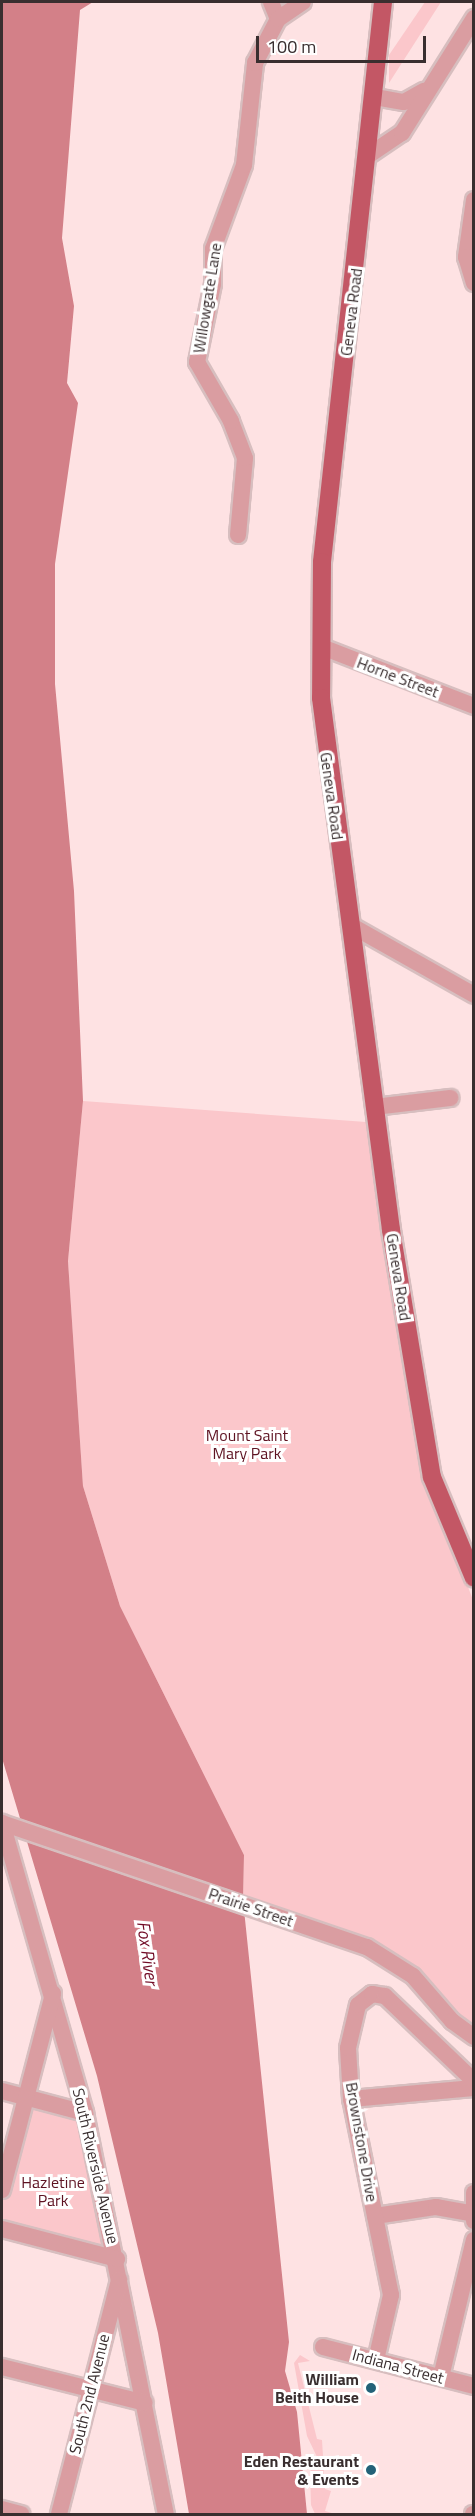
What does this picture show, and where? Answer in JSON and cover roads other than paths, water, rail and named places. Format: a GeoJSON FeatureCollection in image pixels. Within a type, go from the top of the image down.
{"type":"FeatureCollection","features":[{"type":"Feature","properties":{"kind":"main road","name":"Geneva Road"},"geometry":{"type":"LineString","coordinates":[[382,2],[369,155],[322,562],[326,756],[374,1107],[432,1477],[474,1578]]}},
{"type":"Feature","properties":{"kind":"street"},"geometry":{"type":"LineString","coordinates":[[271,2],[278,19]]}},
{"type":"Feature","properties":{"kind":"street","name":"Willowgate Lane"},"geometry":{"type":"LineString","coordinates":[[238,535],[245,458],[197,362],[213,284],[213,249],[244,165],[255,63],[278,19],[303,2]]}},
{"type":"Feature","properties":{"kind":"street"},"geometry":{"type":"LineString","coordinates":[[369,155],[402,133],[426,88],[471,27]]}},
{"type":"Feature","properties":{"kind":"street"},"geometry":{"type":"LineString","coordinates":[[375,97],[404,102],[426,88]]}},
{"type":"Feature","properties":{"kind":"street"},"geometry":{"type":"LineString","coordinates":[[474,200],[466,257],[474,283]]}},
{"type":"Feature","properties":{"kind":"street","name":"Horne Street"},"geometry":{"type":"LineString","coordinates":[[322,647],[474,706]]}},
{"type":"Feature","properties":{"kind":"street"},"geometry":{"type":"LineString","coordinates":[[350,925],[474,995]]}},
{"type":"Feature","properties":{"kind":"street"},"geometry":{"type":"LineString","coordinates":[[374,1107],[450,1098]]}},
{"type":"Feature","properties":{"kind":"street","name":"Prairie Street"},"geometry":{"type":"LineString","coordinates":[[2,1823],[272,1914],[393,1959],[474,2037]]}},
{"type":"Feature","properties":{"kind":"street","name":"South Riverside Avenue"},"geometry":{"type":"LineString","coordinates":[[2,1823],[54,1992],[85,2113],[118,2267],[166,2514]]}},
{"type":"Feature","properties":{"kind":"street"},"geometry":{"type":"LineString","coordinates":[[2,2190],[54,1992]]}},
{"type":"Feature","properties":{"kind":"street","name":"Brownstone Drive"},"geometry":{"type":"LineString","coordinates":[[375,2360],[391,2295],[351,2099],[350,2028],[358,2005],[372,1994],[391,2001],[474,2081]]}},
{"type":"Feature","properties":{"kind":"street"},"geometry":{"type":"LineString","coordinates":[[351,2099],[474,2088]]}},
{"type":"Feature","properties":{"kind":"street"},"geometry":{"type":"LineString","coordinates":[[2,2091],[85,2113]]}},
{"type":"Feature","properties":{"kind":"street"},"geometry":{"type":"LineString","coordinates":[[375,2216],[436,2208],[473,2216],[474,2193]]}},
{"type":"Feature","properties":{"kind":"street"},"geometry":{"type":"LineString","coordinates":[[2,2229],[118,2267]]}},
{"type":"Feature","properties":{"kind":"street"},"geometry":{"type":"LineString","coordinates":[[441,2378],[474,2240]]}},
{"type":"Feature","properties":{"kind":"street","name":"South 2nd Avenue"},"geometry":{"type":"LineString","coordinates":[[59,2514],[118,2267]]}},
{"type":"Feature","properties":{"kind":"street","name":"Indiana Street"},"geometry":{"type":"LineString","coordinates":[[323,2347],[474,2386]]}},
{"type":"Feature","properties":{"kind":"street"},"geometry":{"type":"LineString","coordinates":[[2,2367],[145,2403]]}},
{"type":"Feature","properties":{"kind":"street"},"geometry":{"type":"LineString","coordinates":[[2,2509],[21,2514]]}},
{"type":"Feature","properties":{"kind":"water","name":"Fox River"},"geometry":{"type":"Polygon","coordinates":[[[2,2],[93,2],[80,10],[62,238],[74,306],[67,383],[78,403],[55,564],[55,684],[74,891],[83,1101],[68,1261],[83,1486],[120,1606],[244,1855],[243,1900],[289,2342],[285,2371],[297,2412],[307,2514],[189,2514],[158,2333],[97,2076],[2,1758],[2,2]]]}},
{"type":"Feature","properties":{"kind":"place","name":"William Beith House"},"geometry":{"type":"Point","coordinates":[371,2388]}},
{"type":"Feature","properties":{"kind":"place","name":"Eden Restaurant & Events"},"geometry":{"type":"Point","coordinates":[371,2470]}},
{"type":"Feature","properties":{"kind":"park label","name":"Mount Saint Mary Park"},"geometry":{"type":"Point","coordinates":[247,1444]}},
{"type":"Feature","properties":{"kind":"park label","name":"Hazletine Park"},"geometry":{"type":"Point","coordinates":[53,2191]}}]}
